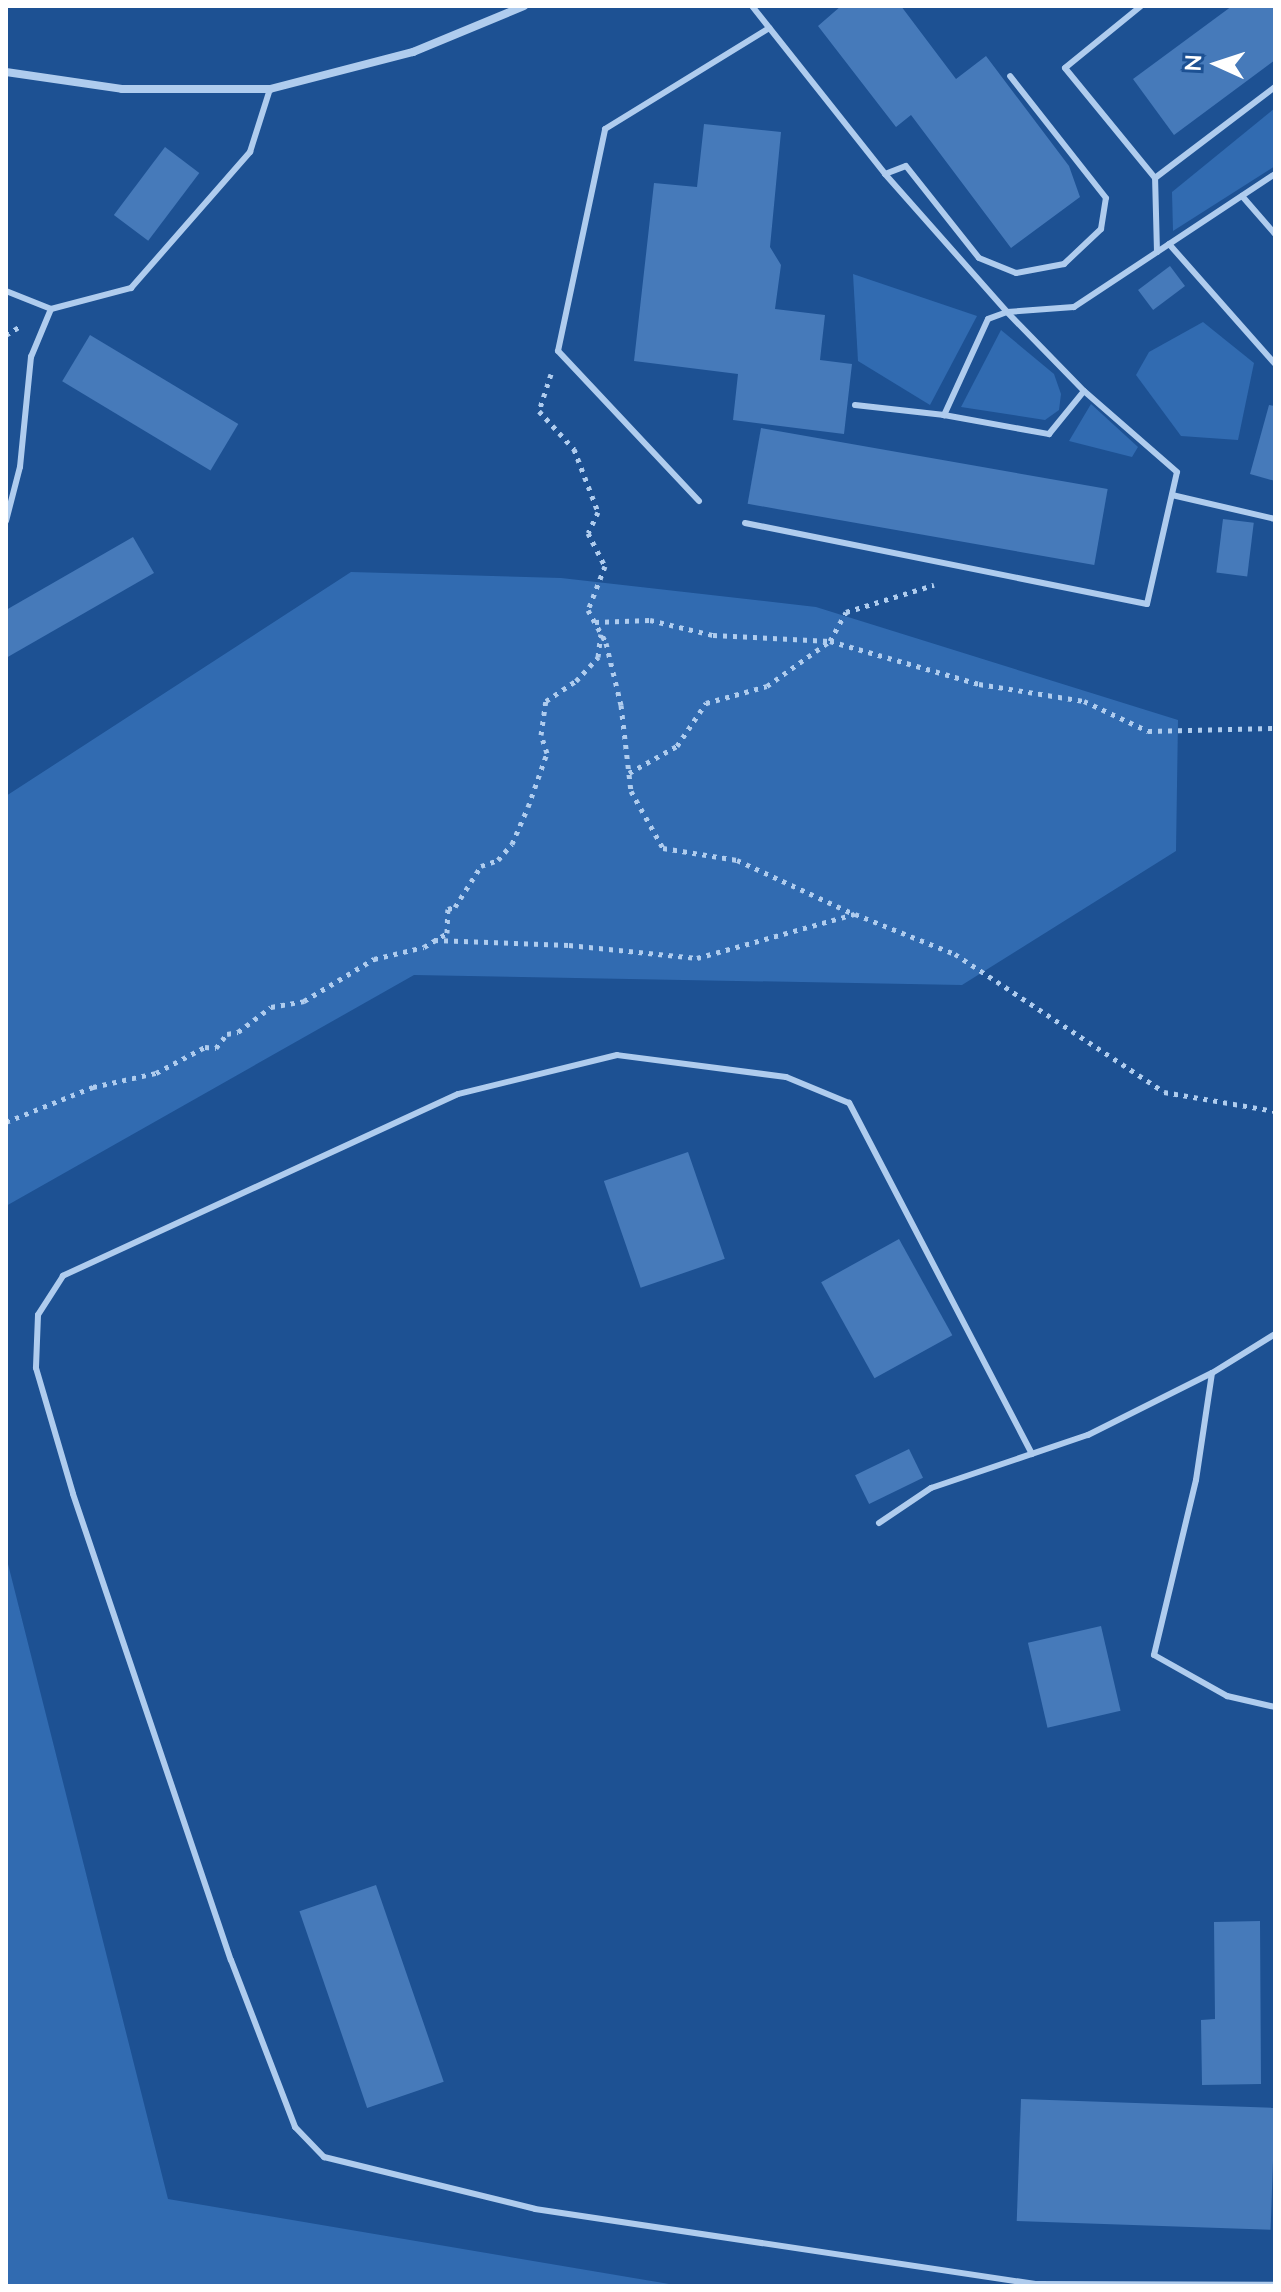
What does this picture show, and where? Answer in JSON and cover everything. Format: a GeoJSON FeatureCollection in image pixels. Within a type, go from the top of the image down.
{"type":"FeatureCollection","features":[{"type":"Feature","properties":{"kind":"street"},"geometry":{"type":"LineString","coordinates":[[6,72],[122,89],[270,89],[413,52],[524,6]]}},
{"type":"Feature","properties":{"kind":"lane"},"geometry":{"type":"LineString","coordinates":[[745,523],[943,566],[1147,604],[1177,472],[1084,391],[1007,312],[885,174],[752,6]]}},
{"type":"Feature","properties":{"kind":"lane"},"geometry":{"type":"LineString","coordinates":[[1141,6],[1065,68],[1155,178],[1157,252]]}},
{"type":"Feature","properties":{"kind":"lane"},"geometry":{"type":"LineString","coordinates":[[699,501],[558,351],[605,129],[769,28]]}},
{"type":"Feature","properties":{"kind":"lane"},"geometry":{"type":"LineString","coordinates":[[885,174],[906,166],[979,258],[1016,273],[1064,264],[1101,229],[1106,198],[1010,76]]}},
{"type":"Feature","properties":{"kind":"lane"},"geometry":{"type":"LineString","coordinates":[[1155,178],[1275,87]]}},
{"type":"Feature","properties":{"kind":"lane"},"geometry":{"type":"LineString","coordinates":[[6,291],[51,309],[131,288],[250,152],[270,89]]}},
{"type":"Feature","properties":{"kind":"lane"},"geometry":{"type":"LineString","coordinates":[[944,415],[988,319],[1007,312],[1074,307],[1275,174]]}},
{"type":"Feature","properties":{"kind":"lane"},"geometry":{"type":"LineString","coordinates":[[1242,196],[1275,234]]}},
{"type":"Feature","properties":{"kind":"lane"},"geometry":{"type":"LineString","coordinates":[[1169,244],[1275,364]]}},
{"type":"Feature","properties":{"kind":"lane"},"geometry":{"type":"LineString","coordinates":[[6,521],[20,467],[31,357],[51,309]]}},
{"type":"Feature","properties":{"kind":"lane"},"geometry":{"type":"LineString","coordinates":[[855,405],[944,415],[1049,434],[1084,391]]}},
{"type":"Feature","properties":{"kind":"lane"},"geometry":{"type":"LineString","coordinates":[[1172,495],[1275,519]]}},
{"type":"Feature","properties":{"kind":"lane"},"geometry":{"type":"LineString","coordinates":[[1032,1454],[849,1103],[786,1077],[617,1055],[458,1094],[63,1276],[38,1315],[36,1368],[165,1765],[295,2127],[324,2157],[535,2209],[1035,2284],[1275,2285]]}},
{"type":"Feature","properties":{"kind":"lane"},"geometry":{"type":"LineString","coordinates":[[879,1523],[931,1488],[1088,1435],[1212,1373],[1275,1334]]}},
{"type":"Feature","properties":{"kind":"lane"},"geometry":{"type":"LineString","coordinates":[[1212,1373],[1196,1480],[1154,1655],[1227,1696],[1275,1707]]}},
{"type":"Feature","properties":{"kind":"path"},"geometry":{"type":"LineString","coordinates":[[558,351],[539,411],[574,449],[598,512],[588,533],[605,566],[588,610],[601,634],[621,705],[631,791],[663,848],[737,860],[855,914],[955,954],[1164,1092],[1275,1111]]}},
{"type":"Feature","properties":{"kind":"path"},"geometry":{"type":"LineString","coordinates":[[629,773],[677,746],[706,703],[767,686],[830,641],[846,612],[938,584],[943,566]]}},
{"type":"Feature","properties":{"kind":"path"},"geometry":{"type":"LineString","coordinates":[[595,622],[650,620],[713,635],[830,641],[979,684],[1084,701],[1148,731],[1275,728]]}},
{"type":"Feature","properties":{"kind":"path"},"geometry":{"type":"LineString","coordinates":[[6,1122],[93,1087],[156,1073],[205,1047],[216,1048],[227,1034],[271,1007],[304,1001],[374,959],[424,947],[447,933],[448,909],[455,907],[465,885],[512,844],[547,753],[541,735],[546,701],[576,681],[598,657],[601,634]]}},
{"type":"Feature","properties":{"kind":"path"},"geometry":{"type":"LineString","coordinates":[[434,940],[569,945],[697,958],[855,914]]}},
{"type":"Feature","properties":{"kind":"shaded area"},"geometry":{"type":"Polygon","coordinates":[[[1275,108],[1275,166],[1173,231],[1172,192],[1275,108]]]}},
{"type":"Feature","properties":{"kind":"shaded area"},"geometry":{"type":"Polygon","coordinates":[[[853,274],[977,316],[930,405],[858,361],[853,274]]]}},
{"type":"Feature","properties":{"kind":"shaded area"},"geometry":{"type":"Polygon","coordinates":[[[1203,322],[1254,363],[1238,440],[1181,436],[1136,375],[1149,352],[1203,322]]]}},
{"type":"Feature","properties":{"kind":"shaded area"},"geometry":{"type":"Polygon","coordinates":[[[1001,330],[1054,374],[1061,394],[1059,410],[1045,420],[961,407],[1001,330]]]}},
{"type":"Feature","properties":{"kind":"shaded area"},"geometry":{"type":"Polygon","coordinates":[[[1091,404],[1138,447],[1132,457],[1069,441],[1091,404]]]}},
{"type":"Feature","properties":{"kind":"shaded area"},"geometry":{"type":"Polygon","coordinates":[[[351,572],[561,578],[816,607],[1178,720],[1176,851],[962,985],[414,975],[6,1206],[6,796],[351,572]]]}},
{"type":"Feature","properties":{"kind":"shaded area"},"geometry":{"type":"Polygon","coordinates":[[[6,1556],[168,2199],[681,2286],[6,2286],[6,1556]]]}},
{"type":"Feature","properties":{"kind":"building"},"geometry":{"type":"Polygon","coordinates":[[[841,6],[901,6],[956,79],[986,56],[1069,166],[1080,197],[1011,248],[911,115],[896,127],[818,26],[841,6]]]}},
{"type":"Feature","properties":{"kind":"building"},"geometry":{"type":"Polygon","coordinates":[[[1232,6],[1275,6],[1275,60],[1174,135],[1133,79],[1232,6]]]}},
{"type":"Feature","properties":{"kind":"building"},"geometry":{"type":"Polygon","coordinates":[[[704,124],[781,132],[770,247],[781,265],[775,309],[825,315],[820,360],[852,364],[844,434],[733,420],[738,374],[634,361],[654,183],[697,187],[704,124]]]}},
{"type":"Feature","properties":{"kind":"building"},"geometry":{"type":"Polygon","coordinates":[[[165,147],[199,173],[148,241],[114,215],[165,147]]]}},
{"type":"Feature","properties":{"kind":"building"},"geometry":{"type":"Polygon","coordinates":[[[1170,266],[1185,286],[1153,310],[1138,290],[1170,266]]]}},
{"type":"Feature","properties":{"kind":"building"},"geometry":{"type":"Polygon","coordinates":[[[90,335],[238,424],[210,470],[62,381],[90,335]]]}},
{"type":"Feature","properties":{"kind":"building"},"geometry":{"type":"Polygon","coordinates":[[[1269,405],[1275,406],[1275,481],[1250,474],[1269,405]]]}},
{"type":"Feature","properties":{"kind":"building"},"geometry":{"type":"Polygon","coordinates":[[[761,428],[1108,489],[1094,565],[748,504],[761,428]]]}},
{"type":"Feature","properties":{"kind":"building"},"geometry":{"type":"Polygon","coordinates":[[[1223,519],[1254,523],[1247,576],[1216,573],[1223,519]]]}},
{"type":"Feature","properties":{"kind":"building"},"geometry":{"type":"Polygon","coordinates":[[[133,537],[154,573],[6,658],[6,610],[133,537]]]}},
{"type":"Feature","properties":{"kind":"building"},"geometry":{"type":"Polygon","coordinates":[[[688,1152],[725,1259],[641,1288],[604,1181],[688,1152]]]}},
{"type":"Feature","properties":{"kind":"building"},"geometry":{"type":"Polygon","coordinates":[[[899,1239],[952,1335],[874,1378],[821,1282],[899,1239]]]}},
{"type":"Feature","properties":{"kind":"building"},"geometry":{"type":"Polygon","coordinates":[[[909,1449],[923,1478],[869,1504],[855,1475],[909,1449]]]}},
{"type":"Feature","properties":{"kind":"building"},"geometry":{"type":"Polygon","coordinates":[[[1101,1626],[1121,1711],[1047,1728],[1028,1643],[1101,1626]]]}},
{"type":"Feature","properties":{"kind":"building"},"geometry":{"type":"Polygon","coordinates":[[[376,1885],[444,2082],[367,2108],[299,1911],[376,1885]]]}},
{"type":"Feature","properties":{"kind":"building"},"geometry":{"type":"Polygon","coordinates":[[[1260,1921],[1261,2084],[1202,2085],[1201,2020],[1215,2019],[1214,1922],[1260,1921]]]}},
{"type":"Feature","properties":{"kind":"building"},"geometry":{"type":"Polygon","coordinates":[[[1021,2099],[1275,2108],[1271,2230],[1017,2221],[1021,2099]]]}}]}
